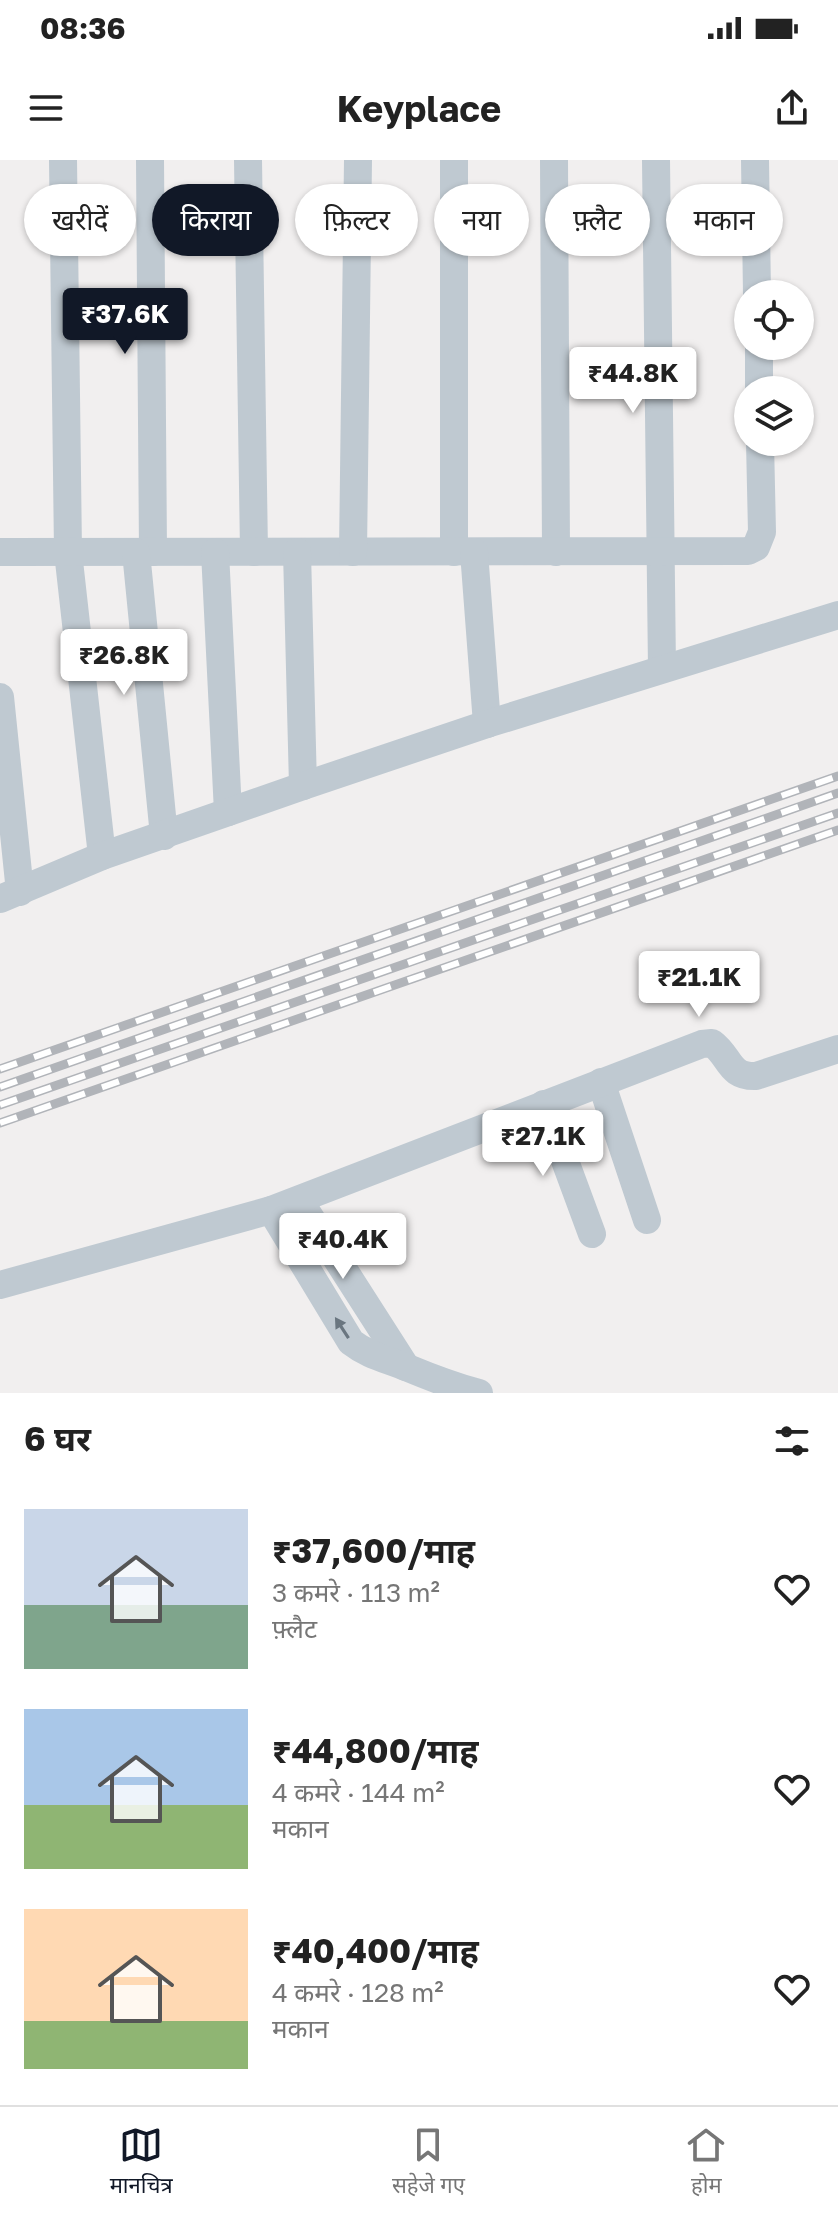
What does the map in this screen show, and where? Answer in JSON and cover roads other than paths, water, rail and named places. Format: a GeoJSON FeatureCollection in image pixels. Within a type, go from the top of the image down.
{"type":"FeatureCollection","features":[{"type":"Feature","properties":{"kind":"street"},"geometry":{"type":"LineString","coordinates":[[63,160],[68,552],[102,856]]}},
{"type":"Feature","properties":{"kind":"street"},"geometry":{"type":"LineString","coordinates":[[150,160],[144,552],[164,836]]}},
{"type":"Feature","properties":{"kind":"street"},"geometry":{"type":"LineString","coordinates":[[248,160],[254,552]]}},
{"type":"Feature","properties":{"kind":"street"},"geometry":{"type":"LineString","coordinates":[[353,552],[358,160]]}},
{"type":"Feature","properties":{"kind":"street"},"geometry":{"type":"LineString","coordinates":[[454,160],[464,552],[487,724]]}},
{"type":"Feature","properties":{"kind":"street"},"geometry":{"type":"LineString","coordinates":[[554,160],[556,552]]}},
{"type":"Feature","properties":{"kind":"street"},"geometry":{"type":"LineString","coordinates":[[656,160],[662,669]]}},
{"type":"Feature","properties":{"kind":"street"},"geometry":{"type":"LineString","coordinates":[[755,160],[757,280]]}},
{"type":"Feature","properties":{"kind":"street"},"geometry":{"type":"LineString","coordinates":[[0,552],[748,551],[756,547],[762,532],[760,456]]}},
{"type":"Feature","properties":{"kind":"street"},"geometry":{"type":"LineString","coordinates":[[215,552],[228,812]]}},
{"type":"Feature","properties":{"kind":"street"},"geometry":{"type":"LineString","coordinates":[[297,552],[303,786]]}},
{"type":"Feature","properties":{"kind":"street"},"geometry":{"type":"LineString","coordinates":[[0,697],[10,895],[102,856],[303,786],[487,724],[838,615]]}},
{"type":"Feature","properties":{"kind":"street"},"geometry":{"type":"LineString","coordinates":[[0,1285],[271,1210],[702,1044],[712,1043],[720,1049],[737,1074],[746,1076],[756,1076],[838,1049]]}},
{"type":"Feature","properties":{"kind":"street"},"geometry":{"type":"LineString","coordinates":[[601,1082],[647,1220]]}},
{"type":"Feature","properties":{"kind":"street"},"geometry":{"type":"LineString","coordinates":[[544,1104],[592,1234]]}},
{"type":"Feature","properties":{"kind":"street"},"geometry":{"type":"LineString","coordinates":[[299,1200],[406,1367]]}},
{"type":"Feature","properties":{"kind":"street"},"geometry":{"type":"LineString","coordinates":[[271,1210],[351,1342],[366,1353],[434,1381],[479,1393]]}},
{"type":"Feature","properties":{"kind":"railway"},"geometry":{"type":"LineString","coordinates":[[0,1069],[838,776]]}},
{"type":"Feature","properties":{"kind":"railway"},"geometry":{"type":"LineString","coordinates":[[0,1087],[838,793]]}},
{"type":"Feature","properties":{"kind":"railway"},"geometry":{"type":"LineString","coordinates":[[0,1105],[838,813]]}},
{"type":"Feature","properties":{"kind":"railway"},"geometry":{"type":"LineString","coordinates":[[0,1123],[838,830]]}}]}
